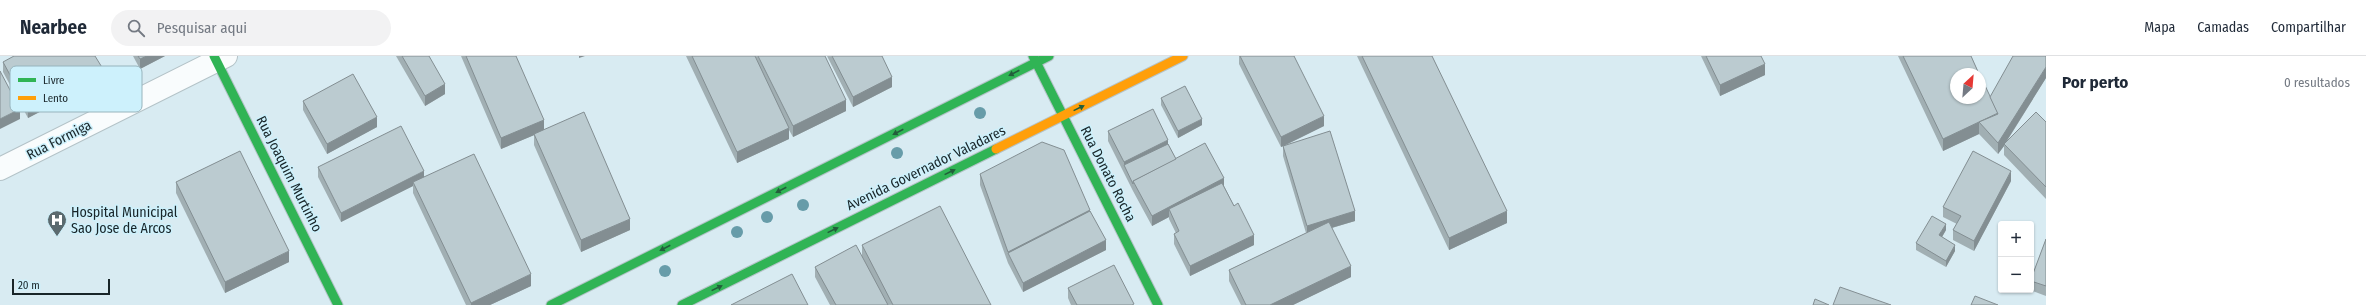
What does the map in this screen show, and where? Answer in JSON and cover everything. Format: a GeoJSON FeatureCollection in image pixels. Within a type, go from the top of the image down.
{"type":"FeatureCollection","features":[{"type":"Feature","properties":{"kind":"street"},"geometry":{"type":"LineString","coordinates":[[551,305],[1034,59],[1049,56]]}},
{"type":"Feature","properties":{"kind":"street","name":"Avenida Governador Valadares"},"geometry":{"type":"LineString","coordinates":[[682,305],[1183,56]]}},
{"type":"Feature","properties":{"kind":"street","name":"Rua Formiga"},"geometry":{"type":"LineString","coordinates":[[142,97],[219,58]]}},
{"type":"Feature","properties":{"kind":"street","name":"Rua Joaquim Murtinho"},"geometry":{"type":"LineString","coordinates":[[219,58],[338,305]]}},
{"type":"Feature","properties":{"kind":"street","name":"Rua Donato Rocha"},"geometry":{"type":"LineString","coordinates":[[1034,59],[1158,305]]}},
{"type":"Feature","properties":{"kind":"street","name":"Rua Formiga"},"geometry":{"type":"LineString","coordinates":[[0,169],[112,112]]}},
{"type":"Feature","properties":{"kind":"building"},"geometry":{"type":"Polygon","coordinates":[[[14,56],[95,56],[101,66],[10,66],[10,75],[3,62],[14,56]]]}},
{"type":"Feature","properties":{"kind":"building"},"geometry":{"type":"Polygon","coordinates":[[[138,56],[147,56],[140,59],[138,56]]]}},
{"type":"Feature","properties":{"kind":"building"},"geometry":{"type":"Polygon","coordinates":[[[402,56],[429,56],[445,84],[425,96],[402,56]]]}},
{"type":"Feature","properties":{"kind":"building"},"geometry":{"type":"Polygon","coordinates":[[[466,56],[516,56],[544,120],[501,138],[466,56]]]}},
{"type":"Feature","properties":{"kind":"building"},"geometry":{"type":"Polygon","coordinates":[[[692,56],[755,56],[789,128],[737,152],[692,56]]]}},
{"type":"Feature","properties":{"kind":"building"},"geometry":{"type":"Polygon","coordinates":[[[758,56],[825,56],[846,100],[793,126],[758,56]]]}},
{"type":"Feature","properties":{"kind":"building"},"geometry":{"type":"Polygon","coordinates":[[[832,56],[882,56],[892,77],[853,97],[832,56]]]}},
{"type":"Feature","properties":{"kind":"building"},"geometry":{"type":"Polygon","coordinates":[[[1240,56],[1294,56],[1324,116],[1281,137],[1240,56]]]}},
{"type":"Feature","properties":{"kind":"building"},"geometry":{"type":"Polygon","coordinates":[[[1362,56],[1432,56],[1507,211],[1449,238],[1362,56]]]}},
{"type":"Feature","properties":{"kind":"building"},"geometry":{"type":"Polygon","coordinates":[[[1706,56],[1761,56],[1765,64],[1720,85],[1706,56]]]}},
{"type":"Feature","properties":{"kind":"building"},"geometry":{"type":"Polygon","coordinates":[[[1903,56],[1971,56],[1976,68],[1950,68],[1950,104],[1986,104],[1986,88],[1998,113],[1943,139],[1903,56]]]}},
{"type":"Feature","properties":{"kind":"building"},"geometry":{"type":"Polygon","coordinates":[[[2013,56],[2046,56],[2046,67],[1998,143],[1979,122],[1998,114],[1990,97],[2013,56]]]}},
{"type":"Feature","properties":{"kind":"building"},"geometry":{"type":"Polygon","coordinates":[[[0,71],[10,90],[10,112],[14,112],[0,119],[0,71]]]}},
{"type":"Feature","properties":{"kind":"building"},"geometry":{"type":"Polygon","coordinates":[[[353,74],[377,117],[327,144],[303,101],[353,74]]]}},
{"type":"Feature","properties":{"kind":"building"},"geometry":{"type":"Polygon","coordinates":[[[1185,86],[1202,119],[1178,131],[1161,98],[1185,86]]]}},
{"type":"Feature","properties":{"kind":"building"},"geometry":{"type":"Polygon","coordinates":[[[1153,109],[1168,140],[1124,162],[1108,131],[1153,109]]]}},
{"type":"Feature","properties":{"kind":"building"},"geometry":{"type":"Polygon","coordinates":[[[584,112],[630,219],[581,240],[534,134],[584,112]]]}},
{"type":"Feature","properties":{"kind":"building"},"geometry":{"type":"Polygon","coordinates":[[[2036,112],[2046,122],[2046,187],[2004,144],[2036,112]]]}},
{"type":"Feature","properties":{"kind":"building"},"geometry":{"type":"Polygon","coordinates":[[[401,126],[424,171],[341,213],[318,167],[401,126]]]}},
{"type":"Feature","properties":{"kind":"building"},"geometry":{"type":"Polygon","coordinates":[[[1330,131],[1355,211],[1307,226],[1283,146],[1330,131]]]}},
{"type":"Feature","properties":{"kind":"building"},"geometry":{"type":"Polygon","coordinates":[[[1042,142],[1064,150],[1090,210],[1008,252],[980,174],[1042,142]]]}},
{"type":"Feature","properties":{"kind":"building"},"geometry":{"type":"Polygon","coordinates":[[[1205,143],[1224,178],[1152,216],[1133,181],[1205,143]]]}},
{"type":"Feature","properties":{"kind":"building"},"geometry":{"type":"Polygon","coordinates":[[[1168,144],[1176,159],[1133,181],[1133,184],[1124,165],[1168,144]]]}},
{"type":"Feature","properties":{"kind":"building"},"geometry":{"type":"Polygon","coordinates":[[[240,151],[289,251],[225,282],[176,182],[240,151]]]}},
{"type":"Feature","properties":{"kind":"building"},"geometry":{"type":"Polygon","coordinates":[[[1973,151],[2011,171],[1974,241],[1953,230],[1961,216],[1943,207],[1973,151]]]}},
{"type":"Feature","properties":{"kind":"building"},"geometry":{"type":"Polygon","coordinates":[[[474,154],[531,274],[471,303],[413,182],[474,154]]]}},
{"type":"Feature","properties":{"kind":"building"},"geometry":{"type":"Polygon","coordinates":[[[1222,183],[1234,206],[1238,203],[1254,235],[1190,266],[1174,234],[1179,231],[1169,209],[1222,183]]]}},
{"type":"Feature","properties":{"kind":"building"},"geometry":{"type":"Polygon","coordinates":[[[940,206],[991,305],[893,305],[862,245],[940,206]]]}},
{"type":"Feature","properties":{"kind":"building"},"geometry":{"type":"Polygon","coordinates":[[[1090,211],[1106,240],[1023,283],[1008,253],[1090,211]]]}},
{"type":"Feature","properties":{"kind":"building"},"geometry":{"type":"Polygon","coordinates":[[[1932,216],[1946,224],[1939,235],[1955,245],[1946,261],[1916,243],[1932,216]]]}},
{"type":"Feature","properties":{"kind":"building"},"geometry":{"type":"Polygon","coordinates":[[[1329,222],[1351,266],[1270,305],[1246,305],[1229,270],[1329,222]]]}},
{"type":"Feature","properties":{"kind":"building"},"geometry":{"type":"Polygon","coordinates":[[[2046,239],[2046,286],[2034,282],[2034,271],[2046,239]]]}},
{"type":"Feature","properties":{"kind":"building"},"geometry":{"type":"Polygon","coordinates":[[[856,245],[888,305],[836,305],[815,267],[856,245]]]}},
{"type":"Feature","properties":{"kind":"building"},"geometry":{"type":"Polygon","coordinates":[[[1114,265],[1134,304],[1077,305],[1068,288],[1114,265]]]}},
{"type":"Feature","properties":{"kind":"building"},"geometry":{"type":"Polygon","coordinates":[[[792,274],[808,305],[731,305],[792,274]]]}},
{"type":"Feature","properties":{"kind":"building"},"geometry":{"type":"Polygon","coordinates":[[[1840,287],[1891,305],[1833,305],[1840,287]]]}},
{"type":"Feature","properties":{"kind":"building"},"geometry":{"type":"Polygon","coordinates":[[[1975,296],[1998,305],[1971,305],[1975,296]]]}},
{"type":"Feature","properties":{"kind":"building"},"geometry":{"type":"Polygon","coordinates":[[[1815,299],[1829,305],[1813,305],[1815,299]]]}},
{"type":"Feature","properties":{"kind":"traffic: fast"},"geometry":{"type":"LineString","coordinates":[[214,56],[338,305]]}},
{"type":"Feature","properties":{"kind":"traffic: fast"},"geometry":{"type":"LineString","coordinates":[[1033,56],[1158,305]]}},
{"type":"Feature","properties":{"kind":"traffic: fast"},"geometry":{"type":"LineString","coordinates":[[551,305],[1049,56]]}},
{"type":"Feature","properties":{"kind":"traffic: fast"},"geometry":{"type":"LineString","coordinates":[[682,305],[996,149]]}},
{"type":"Feature","properties":{"kind":"traffic: slow"},"geometry":{"type":"LineString","coordinates":[[996,149],[1183,56]]}},
{"type":"Feature","properties":{"kind":"place","name":"Hospital Municipal Sao Jose de Arcos"},"geometry":{"type":"Point","coordinates":[57,237]}}]}
